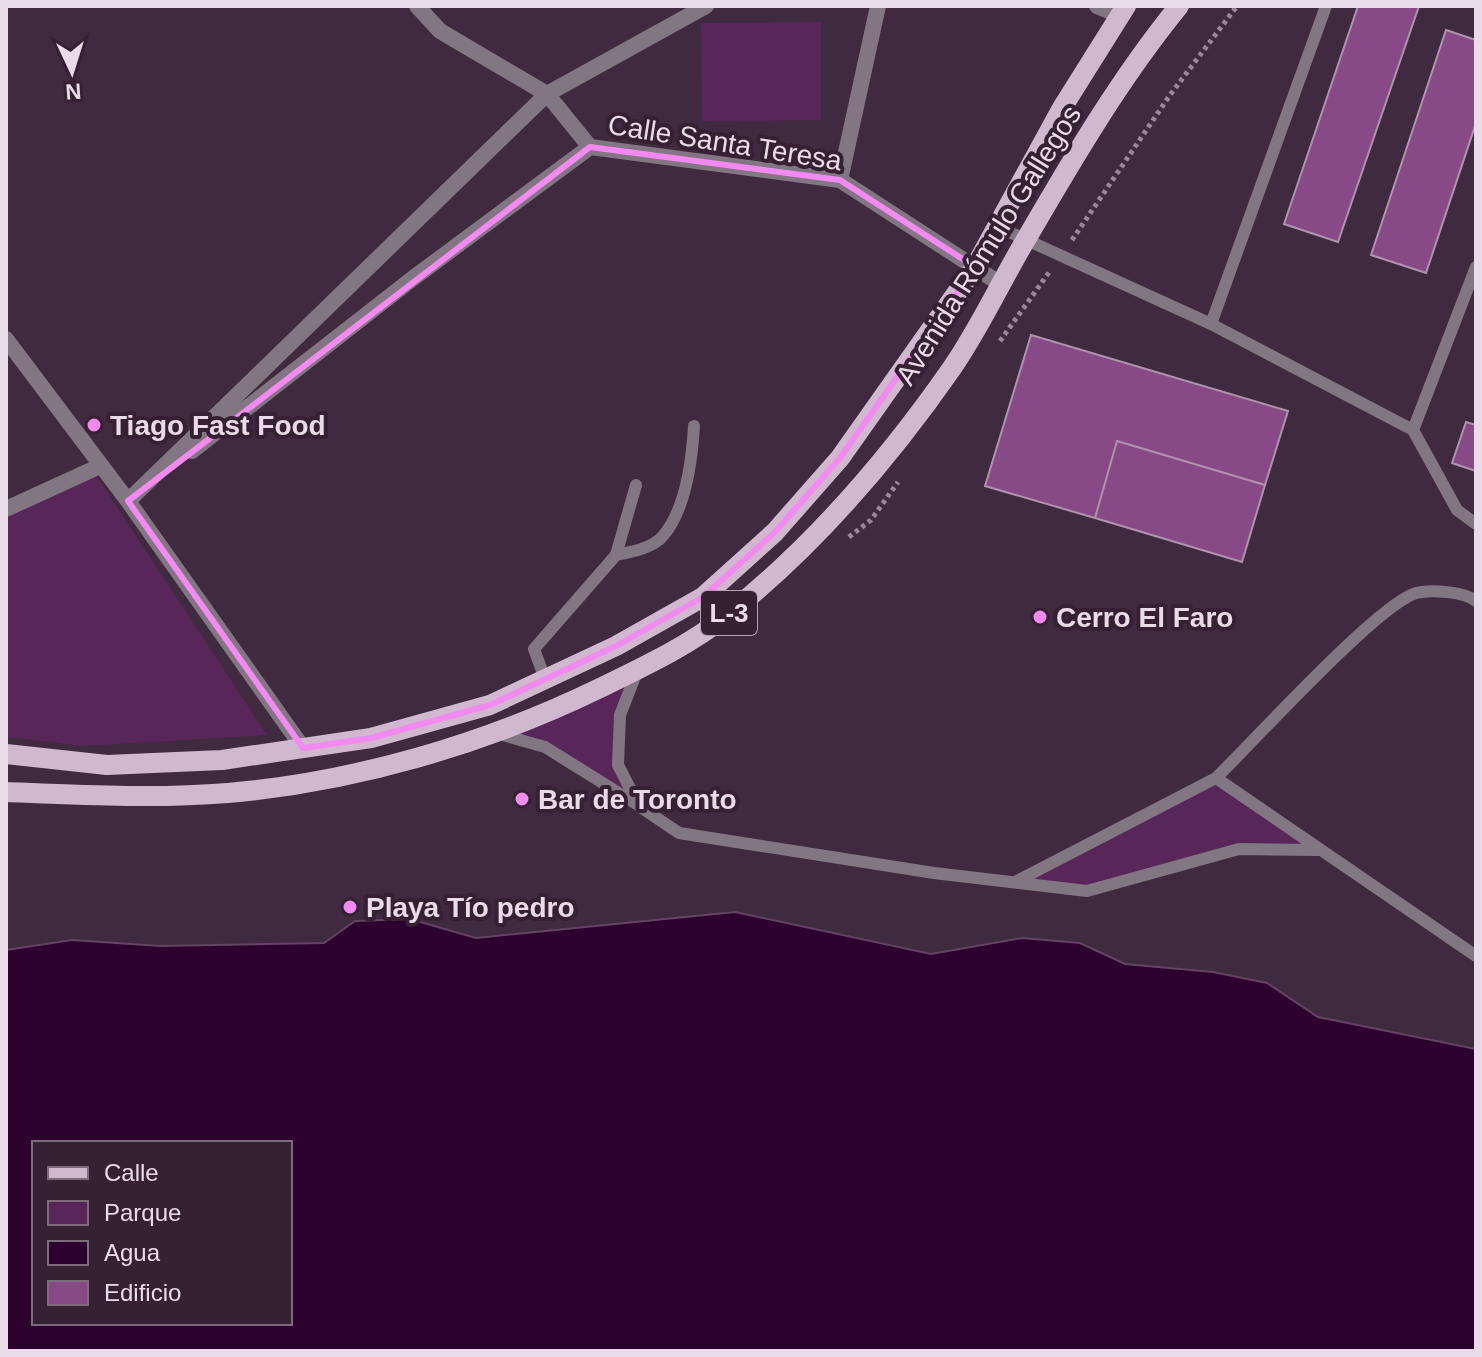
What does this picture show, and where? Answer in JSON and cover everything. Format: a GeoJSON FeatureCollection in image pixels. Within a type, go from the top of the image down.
{"type":"FeatureCollection","features":[{"type":"Feature","properties":{"kind":"main road","name":"Avenida Rómulo Gallegos"},"geometry":{"type":"LineString","coordinates":[[6,792],[121,797],[226,793],[327,781],[496,733],[638,669],[723,619],[801,552],[865,482],[953,367],[1115,93],[1179,6]]}},
{"type":"Feature","properties":{"kind":"main road","name":"Avenida Rómulo Gallegos"},"geometry":{"type":"LineString","coordinates":[[6,754],[107,765],[222,760],[371,738],[490,705],[616,646],[703,597],[775,532],[840,458],[975,267],[1122,10]]}},
{"type":"Feature","properties":{"kind":"street","name":"Calle Santa Teresa"},"geometry":{"type":"LineString","coordinates":[[417,6],[440,31],[547,94],[590,147],[840,180],[1002,285]]}},
{"type":"Feature","properties":{"kind":"street"},"geometry":{"type":"LineString","coordinates":[[128,501],[547,94],[706,6]]}},
{"type":"Feature","properties":{"kind":"street"},"geometry":{"type":"LineString","coordinates":[[840,180],[878,6]]}},
{"type":"Feature","properties":{"kind":"street"},"geometry":{"type":"LineString","coordinates":[[1097,6],[1122,10]]}},
{"type":"Feature","properties":{"kind":"street"},"geometry":{"type":"LineString","coordinates":[[128,501],[412,279],[590,147]]}},
{"type":"Feature","properties":{"kind":"street"},"geometry":{"type":"LineString","coordinates":[[6,339],[128,501],[303,748]]}},
{"type":"Feature","properties":{"kind":"street"},"geometry":{"type":"LineString","coordinates":[[6,509],[100,466]]}},
{"type":"Feature","properties":{"kind":"lane"},"geometry":{"type":"LineString","coordinates":[[1211,324],[1326,6]]}},
{"type":"Feature","properties":{"kind":"lane"},"geometry":{"type":"LineString","coordinates":[[996,226],[1211,324],[1413,430],[1457,510],[1476,524]]}},
{"type":"Feature","properties":{"kind":"lane"},"geometry":{"type":"LineString","coordinates":[[1413,430],[1476,267]]}},
{"type":"Feature","properties":{"kind":"lane"},"geometry":{"type":"LineString","coordinates":[[616,555],[638,551],[663,537],[692,468],[694,426]]}},
{"type":"Feature","properties":{"kind":"lane"},"geometry":{"type":"LineString","coordinates":[[545,679],[534,649],[616,555],[636,485]]}},
{"type":"Feature","properties":{"kind":"lane"},"geometry":{"type":"LineString","coordinates":[[1017,881],[1216,778],[1381,615],[1417,593],[1468,594],[1476,601]]}},
{"type":"Feature","properties":{"kind":"lane"},"geometry":{"type":"LineString","coordinates":[[638,669],[620,715],[618,765],[639,806]]}},
{"type":"Feature","properties":{"kind":"lane"},"geometry":{"type":"LineString","coordinates":[[496,733],[545,747],[679,833],[934,873],[1087,891],[1239,849],[1319,850]]}},
{"type":"Feature","properties":{"kind":"lane"},"geometry":{"type":"LineString","coordinates":[[1216,778],[1476,956]]}},
{"type":"Feature","properties":{"kind":"highlighted area"},"geometry":{"type":"Polygon","coordinates":[[[590,147],[840,180],[975,267],[840,458],[775,532],[703,597],[616,646],[490,705],[371,738],[303,748],[128,501],[590,147]]]}},
{"type":"Feature","properties":{"kind":"green space"},"geometry":{"type":"Polygon","coordinates":[[[821,22],[821,120],[702,121],[701,23],[821,22]]]}},
{"type":"Feature","properties":{"kind":"green space"},"geometry":{"type":"Polygon","coordinates":[[[95,474],[267,735],[83,746],[6,737],[6,515],[95,474]]]}},
{"type":"Feature","properties":{"kind":"green space"},"geometry":{"type":"Polygon","coordinates":[[[638,669],[620,715],[618,764],[639,805],[545,747],[496,733],[638,669]]]}},
{"type":"Feature","properties":{"kind":"green space"},"geometry":{"type":"Polygon","coordinates":[[[1216,778],[1314,848],[1239,849],[1087,891],[1017,881],[1216,778]]]}},
{"type":"Feature","properties":{"kind":"water"},"geometry":{"type":"Polygon","coordinates":[[[735,912],[931,954],[1022,938],[1080,943],[1125,964],[1213,972],[1267,983],[1318,1017],[1476,1049],[1476,1351],[6,1351],[6,950],[72,940],[160,946],[324,943],[355,921],[410,919],[476,938],[735,912]]]}},
{"type":"Feature","properties":{"kind":"building"},"geometry":{"type":"Polygon","coordinates":[[[1358,6],[1419,6],[1338,242],[1284,224],[1358,6]]]}},
{"type":"Feature","properties":{"kind":"building"},"geometry":{"type":"Polygon","coordinates":[[[1446,30],[1476,40],[1476,123],[1426,273],[1371,255],[1446,30]]]}},
{"type":"Feature","properties":{"kind":"building"},"geometry":{"type":"Polygon","coordinates":[[[1031,335],[1288,411],[1265,485],[1117,441],[1095,518],[985,486],[1031,335]]]}},
{"type":"Feature","properties":{"kind":"building"},"geometry":{"type":"Polygon","coordinates":[[[1466,422],[1476,425],[1476,471],[1452,463],[1466,422]]]}},
{"type":"Feature","properties":{"kind":"building"},"geometry":{"type":"Polygon","coordinates":[[[1117,441],[1265,485],[1242,562],[1095,518],[1117,441]]]}},
{"type":"Feature","properties":{"kind":"place","name":"Tiago Fast Food"},"geometry":{"type":"Point","coordinates":[94,425]}},
{"type":"Feature","properties":{"kind":"place","name":"Cerro El Faro"},"geometry":{"type":"Point","coordinates":[1040,617]}},
{"type":"Feature","properties":{"kind":"place","name":"Bar de Toronto"},"geometry":{"type":"Point","coordinates":[522,799]}},
{"type":"Feature","properties":{"kind":"place","name":"Playa Tío pedro"},"geometry":{"type":"Point","coordinates":[350,907]}}]}
